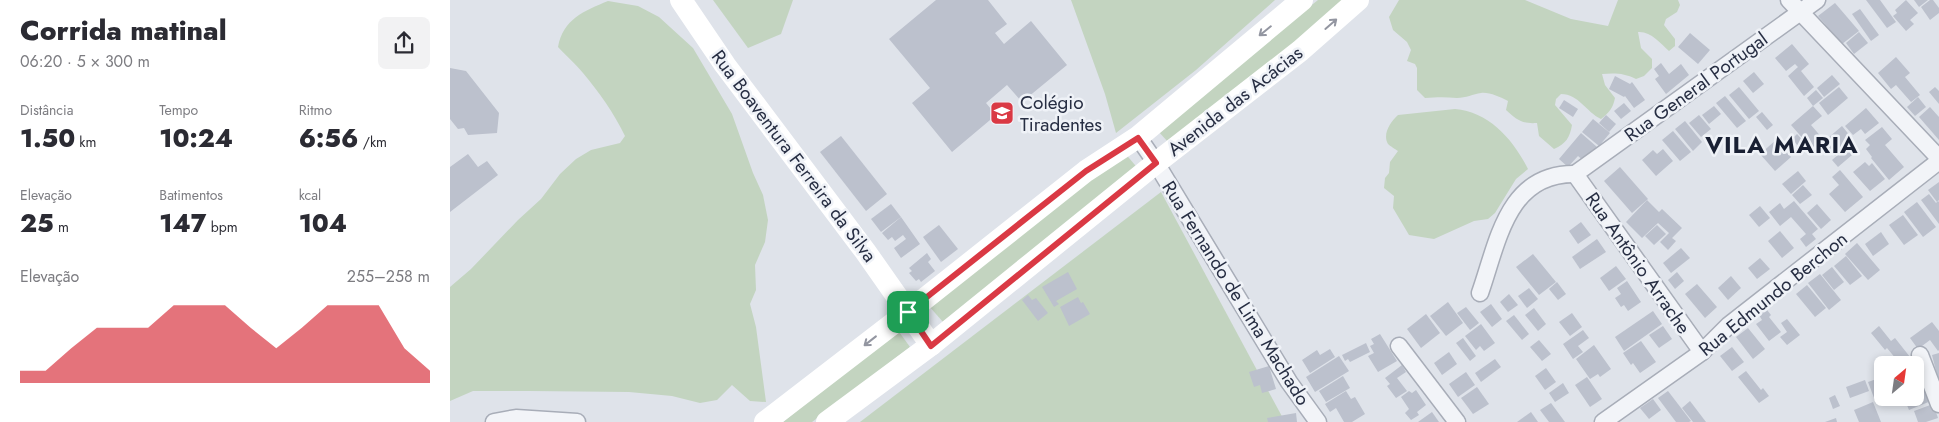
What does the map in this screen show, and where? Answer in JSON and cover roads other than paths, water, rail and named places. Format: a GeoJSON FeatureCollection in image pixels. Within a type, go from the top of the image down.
{"type":"FeatureCollection","features":[{"type":"Feature","properties":{"kind":"street","name":"Rua Boaventura Ferreira da Silva"},"geometry":{"type":"LineString","coordinates":[[682,0],[725,65],[865,251],[919,329]]}},
{"type":"Feature","properties":{"kind":"street","name":"Avenida das Acácias"},"geometry":{"type":"LineString","coordinates":[[827,422],[919,329],[1086,171],[1138,138],[1302,0]]}},
{"type":"Feature","properties":{"kind":"street","name":"Avenida das Acácias"},"geometry":{"type":"LineString","coordinates":[[765,422],[919,329],[1156,163],[1300,51],[1358,0]]}},
{"type":"Feature","properties":{"kind":"street"},"geometry":{"type":"LineString","coordinates":[[1788,0],[1801,11],[1939,159]]}},
{"type":"Feature","properties":{"kind":"street","name":"Rua General Portugal"},"geometry":{"type":"LineString","coordinates":[[1575,174],[1817,0]]}},
{"type":"Feature","properties":{"kind":"street","name":"Rua Fernando de Lima Machado"},"geometry":{"type":"LineString","coordinates":[[1138,138],[1156,163],[1289,382],[1318,422]]}},
{"type":"Feature","properties":{"kind":"street","name":"Rua Edmundo Berchon"},"geometry":{"type":"LineString","coordinates":[[1603,422],[1702,352],[1729,325],[1939,159]]}},
{"type":"Feature","properties":{"kind":"street"},"geometry":{"type":"LineString","coordinates":[[1480,293],[1506,217],[1513,204],[1530,188],[1546,177],[1558,174],[1575,174]]}},
{"type":"Feature","properties":{"kind":"street","name":"Rua Antônio Arrache"},"geometry":{"type":"LineString","coordinates":[[1575,174],[1702,352]]}},
{"type":"Feature","properties":{"kind":"street"},"geometry":{"type":"LineString","coordinates":[[1399,346],[1457,422]]}},
{"type":"Feature","properties":{"kind":"street"},"geometry":{"type":"LineString","coordinates":[[1920,355],[1939,404]]}},
{"type":"Feature","properties":{"kind":"street"},"geometry":{"type":"LineString","coordinates":[[494,422],[516,418],[578,422]]}},
{"type":"Feature","properties":{"kind":"place","name":"Colégio Tiradentes"},"geometry":{"type":"Point","coordinates":[1002,113]}},
{"type":"Feature","properties":{"kind":"district","name":"VILA MARIA"},"geometry":{"type":"Point","coordinates":[1782,144]}}]}
